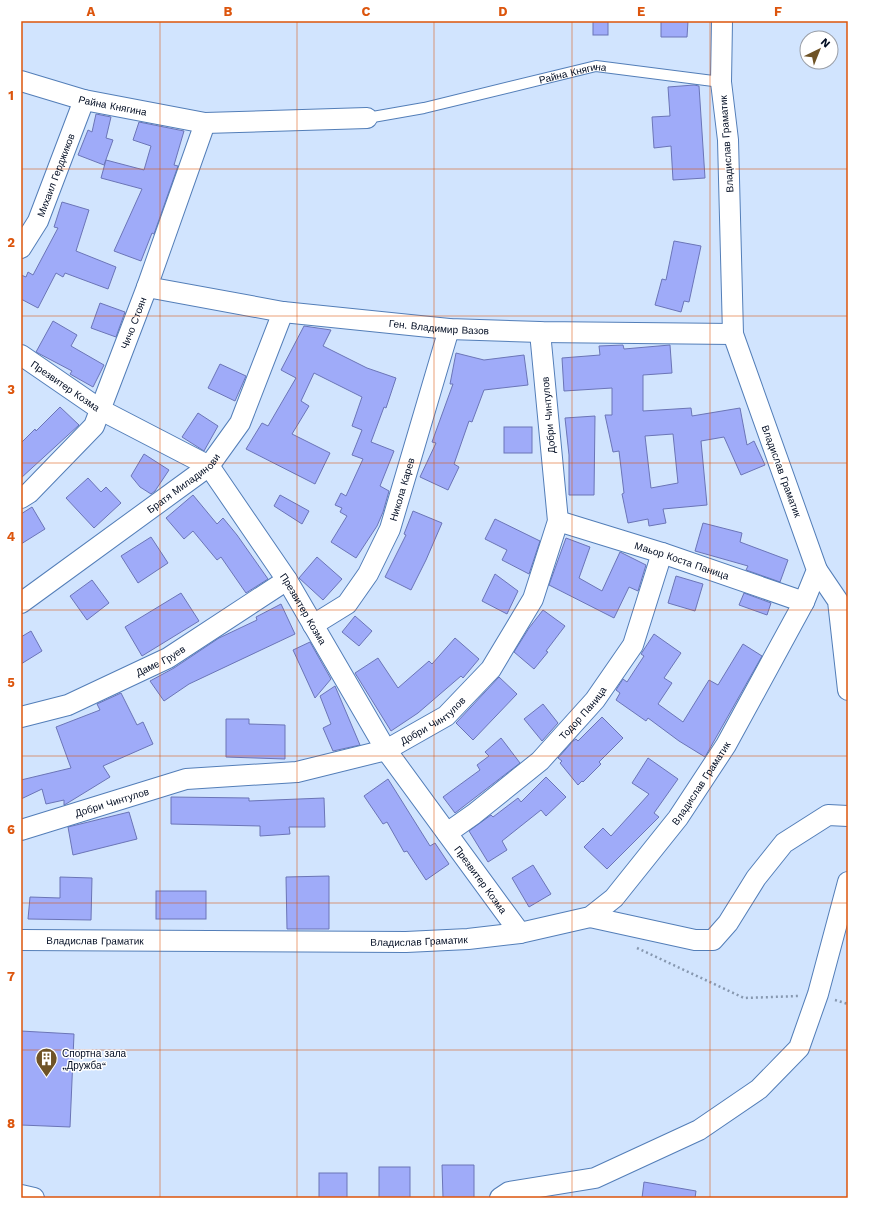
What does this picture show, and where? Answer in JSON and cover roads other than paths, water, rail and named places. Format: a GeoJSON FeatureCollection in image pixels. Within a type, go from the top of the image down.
{"type":"FeatureCollection","features":[{"type":"Feature","properties":{"kind":"street"},"geometry":{"type":"LineString","coordinates":[[721,82],[722,21]]}},
{"type":"Feature","properties":{"kind":"street","name":"Райна Княгина"},"geometry":{"type":"LineString","coordinates":[[21,80],[84,100],[205,123],[367,118]]}},
{"type":"Feature","properties":{"kind":"street","name":"Владислав Граматик"},"geometry":{"type":"LineString","coordinates":[[21,940],[406,942],[468,939],[520,933],[590,917],[614,898],[678,818],[726,745],[804,602],[817,570],[733,334],[728,140],[721,82]]}},
{"type":"Feature","properties":{"kind":"street","name":"Михаил Герджиков"},"geometry":{"type":"LineString","coordinates":[[21,248],[38,221],[84,100]]}},
{"type":"Feature","properties":{"kind":"street","name":"Чичо Стоян"},"geometry":{"type":"LineString","coordinates":[[21,498],[29,493],[94,426],[147,287],[205,123]]}},
{"type":"Feature","properties":{"kind":"street","name":"Ген. Владимир Вазов"},"geometry":{"type":"LineString","coordinates":[[147,287],[283,312],[449,329],[540,332],[733,334]]}},
{"type":"Feature","properties":{"kind":"street","name":"Братя Миладинови"},"geometry":{"type":"LineString","coordinates":[[22,600],[209,466],[240,423],[283,312]]}},
{"type":"Feature","properties":{"kind":"street","name":"Никола Карев"},"geometry":{"type":"LineString","coordinates":[[313,625],[347,604],[368,574],[390,529],[449,329]]}},
{"type":"Feature","properties":{"kind":"street","name":"Добри Чинтулов"},"geometry":{"type":"LineString","coordinates":[[21,830],[186,778],[297,772],[386,750],[446,716],[491,669],[532,599],[558,521],[540,332]]}},
{"type":"Feature","properties":{"kind":"street","name":"Презвитер Козма"},"geometry":{"type":"LineString","coordinates":[[21,355],[101,410],[209,466],[287,580],[386,750],[520,933]]}},
{"type":"Feature","properties":{"kind":"street","name":"Маьор Коста Паница"},"geometry":{"type":"LineString","coordinates":[[558,521],[662,553],[804,602]]}},
{"type":"Feature","properties":{"kind":"street","name":"Тодор Паница"},"geometry":{"type":"LineString","coordinates":[[447,833],[474,814],[540,761],[595,700],[633,645],[662,553]]}},
{"type":"Feature","properties":{"kind":"street"},"geometry":{"type":"LineString","coordinates":[[817,570],[838,601],[848,690]]}},
{"type":"Feature","properties":{"kind":"street","name":"Даме Груев"},"geometry":{"type":"LineString","coordinates":[[21,717],[68,705],[168,658],[287,580]]}},
{"type":"Feature","properties":{"kind":"street"},"geometry":{"type":"LineString","coordinates":[[590,917],[695,940],[713,940],[728,923],[756,878],[784,843],[828,815],[848,816]]}},
{"type":"Feature","properties":{"kind":"street"},"geometry":{"type":"LineString","coordinates":[[500,1198],[509,1192],[595,1178],[699,1130],[759,1089],[799,1048],[818,994],[848,882]]}},
{"type":"Feature","properties":{"kind":"street"},"geometry":{"type":"LineString","coordinates":[[21,1195],[34,1198]]}},
{"type":"Feature","properties":{"kind":"lane","name":"Райна Княгина"},"geometry":{"type":"LineString","coordinates":[[367,118],[424,108],[596,66],[721,82]]}},
{"type":"Feature","properties":{"kind":"place","name":"Спортна зала „Дружба“"},"geometry":{"type":"Point","coordinates":[46,1078]}}]}
